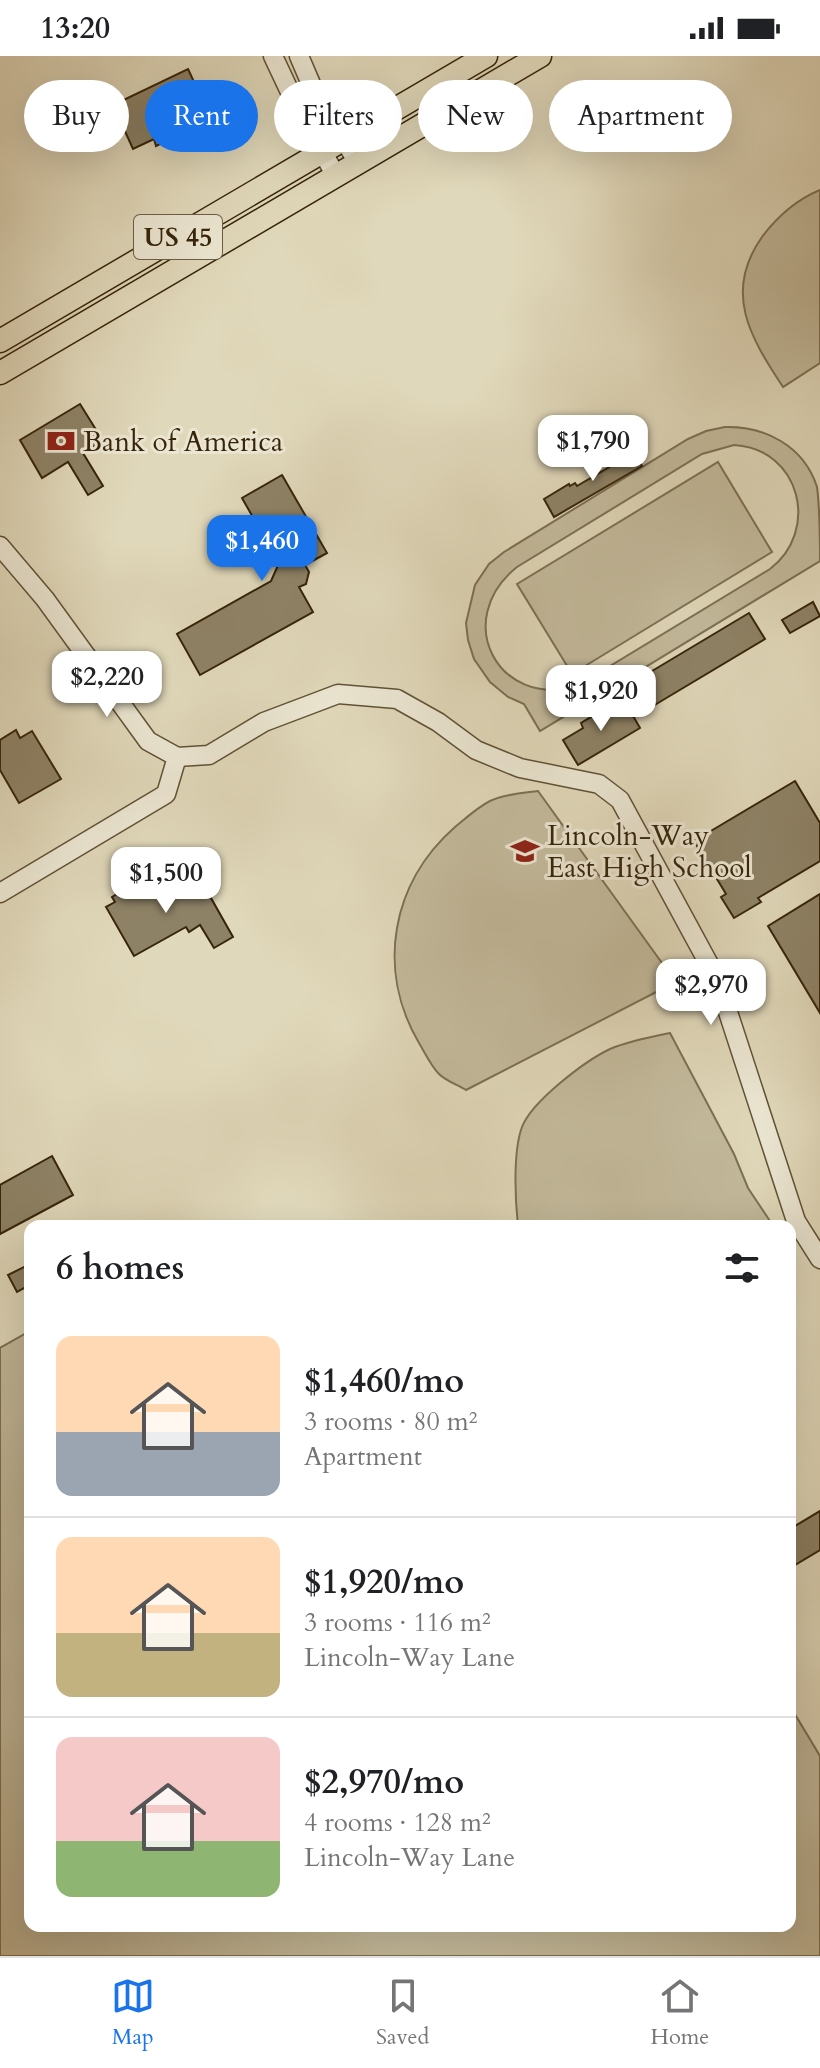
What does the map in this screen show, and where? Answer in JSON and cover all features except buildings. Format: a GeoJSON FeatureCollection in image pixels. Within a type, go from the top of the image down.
{"type":"FeatureCollection","features":[{"type":"Feature","properties":{"kind":"main road","name":"US 45"},"geometry":{"type":"LineString","coordinates":[[402,105],[486,56]]}},
{"type":"Feature","properties":{"kind":"main road","name":"US 45"},"geometry":{"type":"LineString","coordinates":[[0,373],[540,56]]}},
{"type":"Feature","properties":{"kind":"main road","name":"US 45"},"geometry":{"type":"LineString","coordinates":[[0,341],[322,152]]}},
{"type":"Feature","properties":{"kind":"street"},"geometry":{"type":"LineString","coordinates":[[273,56],[285,80]]}},
{"type":"Feature","properties":{"kind":"street"},"geometry":{"type":"LineString","coordinates":[[299,56],[309,80]]}},
{"type":"Feature","properties":{"kind":"street"},"geometry":{"type":"LineString","coordinates":[[322,152],[336,176]]}},
{"type":"Feature","properties":{"kind":"street"},"geometry":{"type":"LineString","coordinates":[[352,152],[358,163]]}},
{"type":"Feature","properties":{"kind":"street"},"geometry":{"type":"LineString","coordinates":[[0,546],[45,599],[148,741],[177,757],[209,755],[264,722],[338,694],[397,699],[438,722],[476,750],[520,768],[599,784],[620,800],[710,966],[796,1220]]}},
{"type":"Feature","properties":{"kind":"street"},"geometry":{"type":"LineString","coordinates":[[0,893],[166,794],[177,757]]}},
{"type":"Feature","properties":{"kind":"street"},"geometry":{"type":"LineString","coordinates":[[796,1221],[820,1259]]}},
{"type":"Feature","properties":{"kind":"shaded area"},"geometry":{"type":"Polygon","coordinates":[[[820,190],[820,363],[783,387],[752,332],[743,295],[744,277],[750,257],[768,230],[795,204],[820,190]]]}},
{"type":"Feature","properties":{"kind":"shaded area"},"geometry":{"type":"Polygon","coordinates":[[[725,427],[754,430],[781,441],[803,460],[817,487],[820,561],[540,731],[524,704],[508,697],[490,682],[474,659],[466,623],[475,585],[489,564],[504,552],[706,431],[725,427]],[[734,445],[702,454],[517,567],[497,588],[487,611],[486,634],[493,655],[506,672],[525,685],[549,690],[577,686],[770,569],[786,553],[795,534],[798,514],[796,494],[788,476],[775,461],[757,450],[734,445]]]}},
{"type":"Feature","properties":{"kind":"shaded area"},"geometry":{"type":"Polygon","coordinates":[[[718,462],[772,552],[572,674],[517,584],[718,462]]]}},
{"type":"Feature","properties":{"kind":"shaded area"},"geometry":{"type":"Polygon","coordinates":[[[538,791],[667,970],[664,988],[466,1090],[436,1071],[406,1015],[397,986],[397,929],[404,901],[416,874],[433,849],[455,827],[490,801],[507,795],[538,791]]]}},
{"type":"Feature","properties":{"kind":"shaded area"},"geometry":{"type":"Polygon","coordinates":[[[670,1033],[734,1154],[748,1188],[769,1220],[518,1220],[516,1162],[519,1137],[528,1117],[574,1072],[610,1049],[670,1033]]]}},
{"type":"Feature","properties":{"kind":"shaded area"},"geometry":{"type":"Polygon","coordinates":[[[24,1334],[24,1932],[796,1932],[796,1716],[820,1756],[820,1956],[0,1956],[0,1348],[24,1334]]]}},
{"type":"Feature","properties":{"kind":"place","name":"Bank of America"},"geometry":{"type":"Point","coordinates":[61,441]}},
{"type":"Feature","properties":{"kind":"place","name":"Lincoln-Way East High School"},"geometry":{"type":"Point","coordinates":[525,851]}}]}
